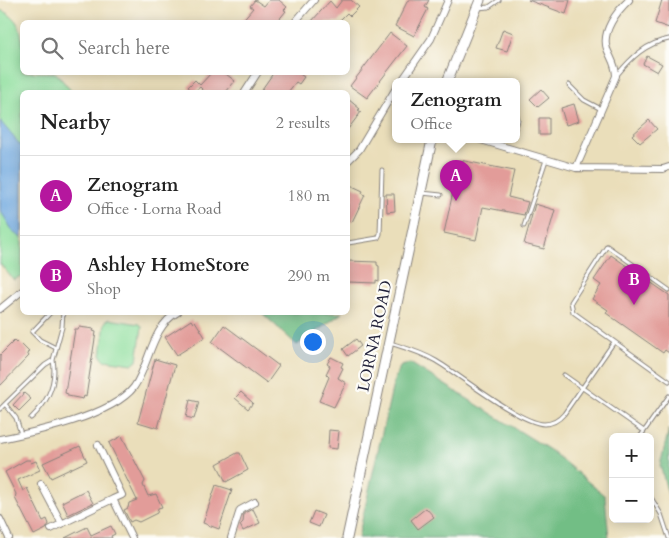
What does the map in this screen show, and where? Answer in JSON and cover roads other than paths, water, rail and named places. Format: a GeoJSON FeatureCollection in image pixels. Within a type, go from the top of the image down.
{"type":"FeatureCollection","features":[{"type":"Feature","properties":{"kind":"street"},"geometry":{"type":"LineString","coordinates":[[297,20],[314,0]]}},
{"type":"Feature","properties":{"kind":"street"},"geometry":{"type":"LineString","coordinates":[[403,78],[431,39],[448,0]]}},
{"type":"Feature","properties":{"kind":"street"},"geometry":{"type":"LineString","coordinates":[[576,168],[616,76],[606,39],[615,14],[629,0]]}},
{"type":"Feature","properties":{"kind":"street"},"geometry":{"type":"LineString","coordinates":[[449,78],[478,4]]}},
{"type":"Feature","properties":{"kind":"street"},"geometry":{"type":"LineString","coordinates":[[245,90],[256,75]]}},
{"type":"Feature","properties":{"kind":"street"},"geometry":{"type":"LineString","coordinates":[[350,159],[359,150],[392,95]]}},
{"type":"Feature","properties":{"kind":"street","name":"LORNA ROAD"},"geometry":{"type":"LineString","coordinates":[[347,538],[431,143]]}},
{"type":"Feature","properties":{"kind":"street"},"geometry":{"type":"LineString","coordinates":[[503,143],[576,168],[663,169],[669,167]]}},
{"type":"Feature","properties":{"kind":"street"},"geometry":{"type":"LineString","coordinates":[[0,309],[20,293]]}},
{"type":"Feature","properties":{"kind":"street"},"geometry":{"type":"LineString","coordinates":[[0,439],[22,435],[91,413],[125,396],[138,381],[164,322],[174,315]]}},
{"type":"Feature","properties":{"kind":"street"},"geometry":{"type":"LineString","coordinates":[[51,529],[122,494],[98,446]]}},
{"type":"Feature","properties":{"kind":"street"},"geometry":{"type":"LineString","coordinates":[[41,484],[62,524]]}},
{"type":"Feature","properties":{"kind":"street"},"geometry":{"type":"LineString","coordinates":[[113,498],[132,538]]}},
{"type":"Feature","properties":{"kind":"street"},"geometry":{"type":"LineString","coordinates":[[231,538],[240,510],[255,502]]}},
{"type":"Feature","properties":{"kind":"street"},"geometry":{"type":"LineString","coordinates":[[0,519],[9,538]]}},
{"type":"Feature","properties":{"kind":"lane"},"geometry":{"type":"LineString","coordinates":[[478,4],[489,7],[499,0]]}},
{"type":"Feature","properties":{"kind":"lane"},"geometry":{"type":"LineString","coordinates":[[616,76],[642,50],[656,42],[669,40]]}},
{"type":"Feature","properties":{"kind":"lane"},"geometry":{"type":"LineString","coordinates":[[569,85],[584,100],[602,109]]}},
{"type":"Feature","properties":{"kind":"lane"},"geometry":{"type":"LineString","coordinates":[[524,226],[546,159]]}},
{"type":"Feature","properties":{"kind":"lane"},"geometry":{"type":"LineString","coordinates":[[350,242],[373,240],[378,238],[380,234],[382,170]]}},
{"type":"Feature","properties":{"kind":"lane"},"geometry":{"type":"LineString","coordinates":[[420,192],[441,195]]}},
{"type":"Feature","properties":{"kind":"lane"},"geometry":{"type":"LineString","coordinates":[[669,290],[607,246],[570,302],[573,312],[669,381]]}},
{"type":"Feature","properties":{"kind":"lane"},"geometry":{"type":"LineString","coordinates":[[48,315],[32,332],[40,340],[56,348]]}},
{"type":"Feature","properties":{"kind":"lane"},"geometry":{"type":"LineString","coordinates":[[31,418],[47,399],[53,382],[53,360],[62,328],[63,315]]}},
{"type":"Feature","properties":{"kind":"lane"},"geometry":{"type":"LineString","coordinates":[[388,343],[430,358],[490,397],[542,424],[552,423],[560,418],[614,342]]}},
{"type":"Feature","properties":{"kind":"lane"},"geometry":{"type":"LineString","coordinates":[[0,409],[45,364],[53,360]]}},
{"type":"Feature","properties":{"kind":"lane"},"geometry":{"type":"LineString","coordinates":[[564,375],[644,431],[669,396]]}},
{"type":"Feature","properties":{"kind":"lane"},"geometry":{"type":"LineString","coordinates":[[5,404],[16,418],[22,435]]}},
{"type":"Feature","properties":{"kind":"lane"},"geometry":{"type":"LineString","coordinates":[[654,503],[661,514],[669,538]]}},
{"type":"Feature","properties":{"kind":"water"},"geometry":{"type":"Polygon","coordinates":[[[0,121],[20,145],[20,237],[14,233],[0,210],[0,121]]]}},
{"type":"Feature","properties":{"kind":"place","name":"Zenogram"},"geometry":{"type":"Point","coordinates":[456,201]}},
{"type":"Feature","properties":{"kind":"place","name":"Ashley HomeStore"},"geometry":{"type":"Point","coordinates":[634,305]}}]}
